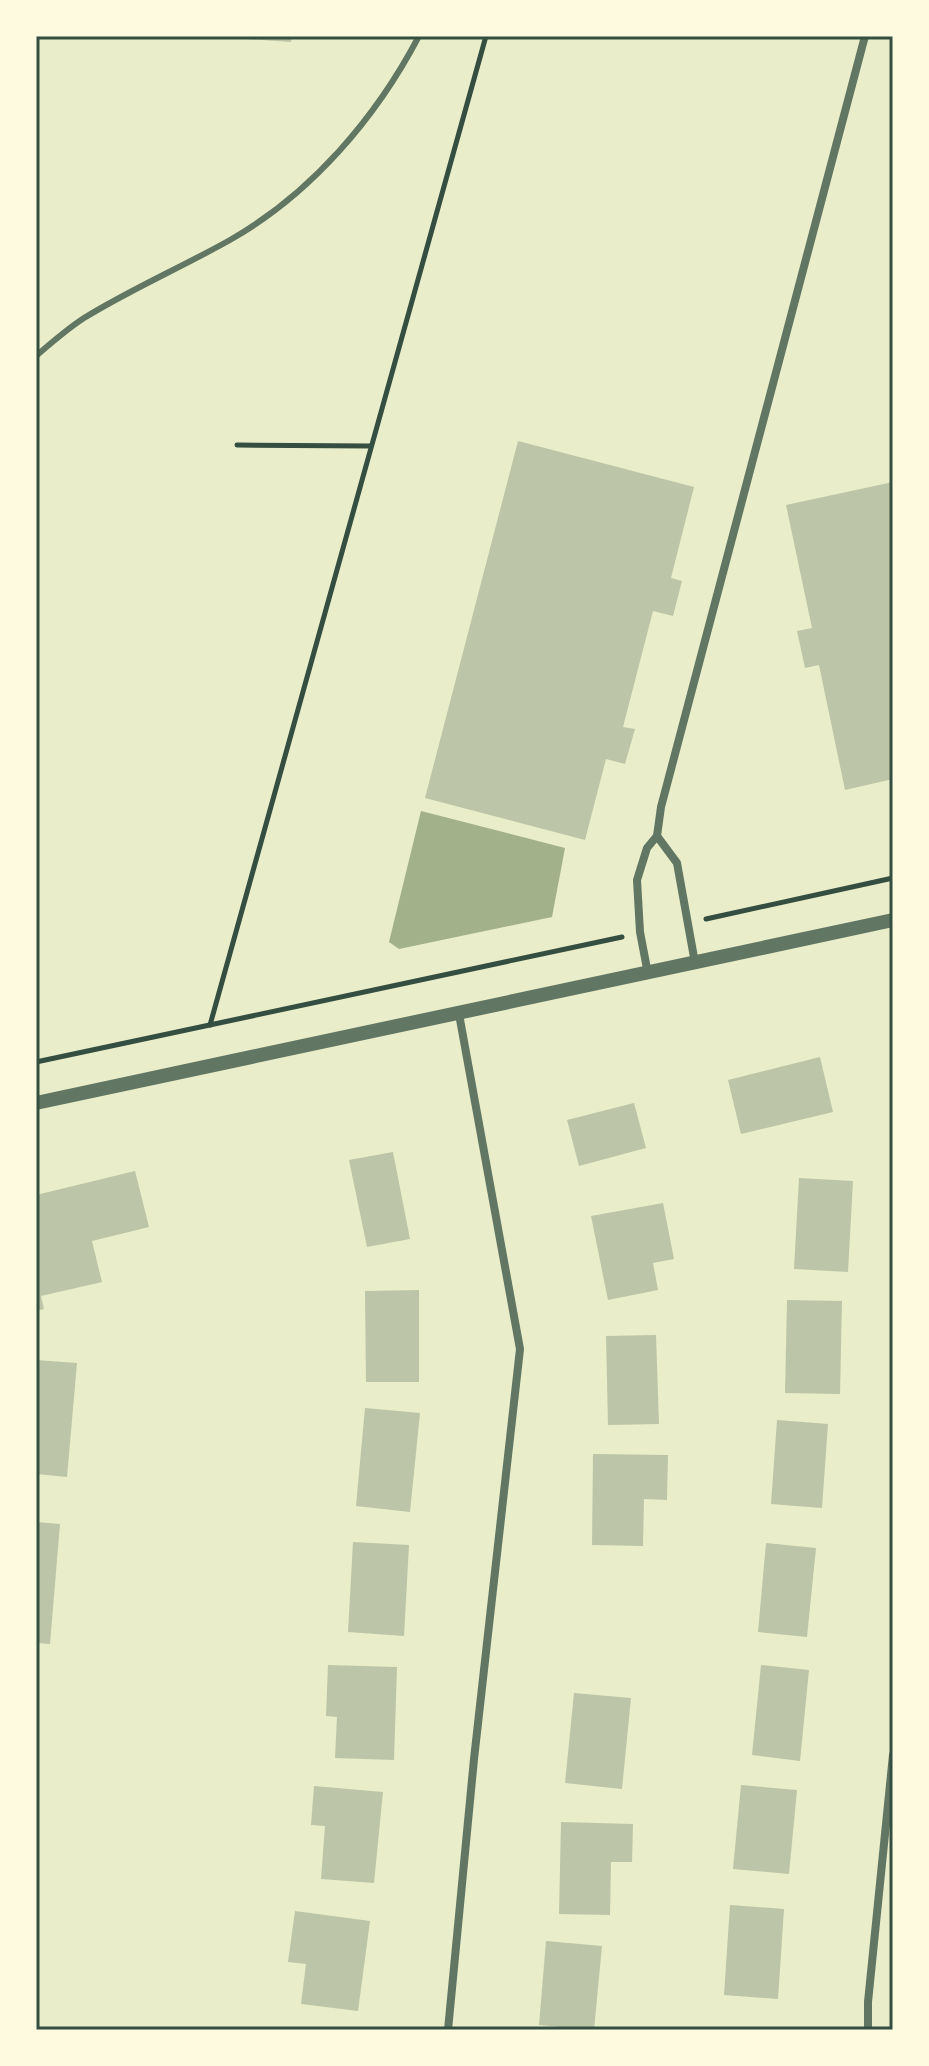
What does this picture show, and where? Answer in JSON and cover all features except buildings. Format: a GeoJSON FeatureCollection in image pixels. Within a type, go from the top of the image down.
{"type":"FeatureCollection","features":[{"type":"Feature","properties":{"kind":"street"},"geometry":{"type":"LineString","coordinates":[[648,974],[640,932],[637,880],[647,848],[657,836],[661,807],[865,36]]}},
{"type":"Feature","properties":{"kind":"street"},"geometry":{"type":"LineString","coordinates":[[657,836],[677,863],[695,963]]}},
{"type":"Feature","properties":{"kind":"street"},"geometry":{"type":"LineString","coordinates":[[36,1103],[893,920]]}},
{"type":"Feature","properties":{"kind":"street"},"geometry":{"type":"LineString","coordinates":[[448,2030],[520,1349],[459,1014]]}},
{"type":"Feature","properties":{"kind":"street"},"geometry":{"type":"LineString","coordinates":[[868,2030],[868,2002],[893,1755]]}},
{"type":"Feature","properties":{"kind":"lane"},"geometry":{"type":"LineString","coordinates":[[36,356],[82,319],[232,238],[285,204],[348,140],[380,101],[419,36]]}},
{"type":"Feature","properties":{"kind":"path"},"geometry":{"type":"LineString","coordinates":[[210,1025],[486,36]]}},
{"type":"Feature","properties":{"kind":"path"},"geometry":{"type":"LineString","coordinates":[[237,445],[370,446]]}},
{"type":"Feature","properties":{"kind":"path"},"geometry":{"type":"LineString","coordinates":[[705,919],[893,878]]}},
{"type":"Feature","properties":{"kind":"path"},"geometry":{"type":"LineString","coordinates":[[36,1062],[618,938]]}},
{"type":"Feature","properties":{"kind":"shaded area"},"geometry":{"type":"Polygon","coordinates":[[[421,811],[565,848],[552,917],[399,949],[389,942],[421,811]]]}}]}
